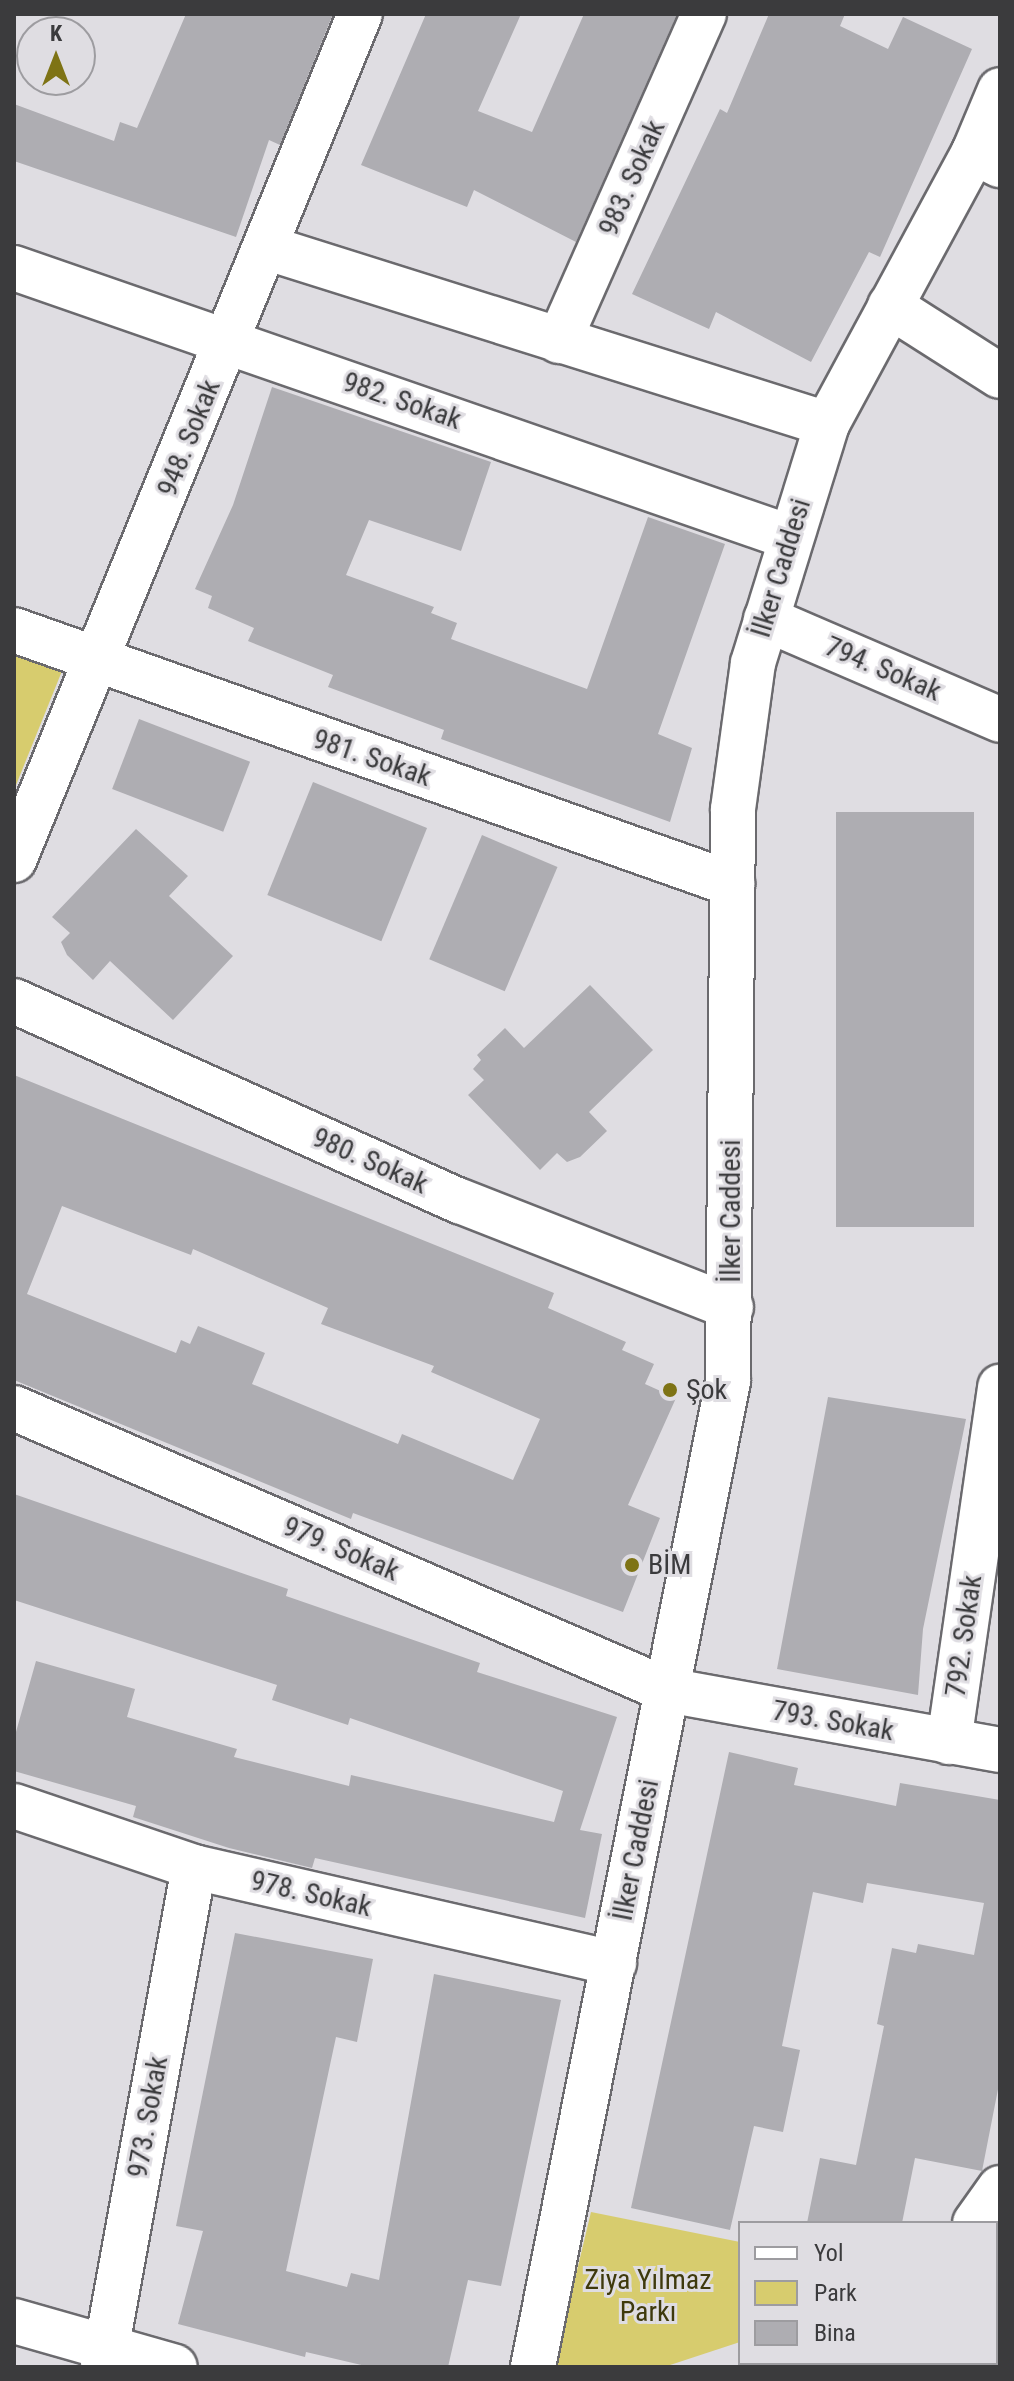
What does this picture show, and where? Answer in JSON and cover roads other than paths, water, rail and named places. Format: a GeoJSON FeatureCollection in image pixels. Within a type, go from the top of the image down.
{"type":"FeatureCollection","features":[{"type":"Feature","properties":{"kind":"street","name":"948. Sokak"},"geometry":{"type":"LineString","coordinates":[[14,860],[268,248],[360,14]]}},
{"type":"Feature","properties":{"kind":"street","name":"983. Sokak"},"geometry":{"type":"LineString","coordinates":[[559,341],[704,14]]}},
{"type":"Feature","properties":{"kind":"street","name":"İlker Caddesi"},"geometry":{"type":"LineString","coordinates":[[533,2367],[720,1436],[731,1307],[732,884],[738,736],[789,537],[827,424],[890,306],[987,158],[1000,90]]}},
{"type":"Feature","properties":{"kind":"street"},"geometry":{"type":"LineString","coordinates":[[268,248],[827,424]]}},
{"type":"Feature","properties":{"kind":"street","name":"982. Sokak"},"geometry":{"type":"LineString","coordinates":[[14,268],[229,340],[789,537]]}},
{"type":"Feature","properties":{"kind":"street"},"geometry":{"type":"LineString","coordinates":[[890,306],[1000,376]]}},
{"type":"Feature","properties":{"kind":"street","name":"794. Sokak"},"geometry":{"type":"LineString","coordinates":[[766,619],[1000,720]]}},
{"type":"Feature","properties":{"kind":"street","name":"981. Sokak"},"geometry":{"type":"LineString","coordinates":[[14,630],[98,663],[732,884]]}},
{"type":"Feature","properties":{"kind":"street","name":"980. Sokak"},"geometry":{"type":"LineString","coordinates":[[14,1001],[460,1201],[731,1307]]}},
{"type":"Feature","properties":{"kind":"street","name":"792. Sokak"},"geometry":{"type":"LineString","coordinates":[[949,1742],[1000,1387]]}},
{"type":"Feature","properties":{"kind":"street","name":"979. Sokak"},"geometry":{"type":"LineString","coordinates":[[14,1408],[667,1690]]}},
{"type":"Feature","properties":{"kind":"street","name":"793. Sokak"},"geometry":{"type":"LineString","coordinates":[[667,1690],[1000,1750]]}},
{"type":"Feature","properties":{"kind":"street","name":"978. Sokak"},"geometry":{"type":"LineString","coordinates":[[14,1806],[194,1867],[614,1963]]}},
{"type":"Feature","properties":{"kind":"street","name":"973. Sokak"},"geometry":{"type":"LineString","coordinates":[[105,2357],[194,1867]]}},
{"type":"Feature","properties":{"kind":"street"},"geometry":{"type":"LineString","coordinates":[[976,2221],[1000,2188]]}},
{"type":"Feature","properties":{"kind":"street"},"geometry":{"type":"LineString","coordinates":[[14,2321],[105,2357],[175,2367]]}},
{"type":"Feature","properties":{"kind":"place","name":"Şok"},"geometry":{"type":"Point","coordinates":[670,1390]}},
{"type":"Feature","properties":{"kind":"place","name":"BİM"},"geometry":{"type":"Point","coordinates":[632,1565]}},
{"type":"Feature","properties":{"kind":"park label","name":"Ziya Yılmaz Parkı"},"geometry":{"type":"Point","coordinates":[648,2296]}}]}
